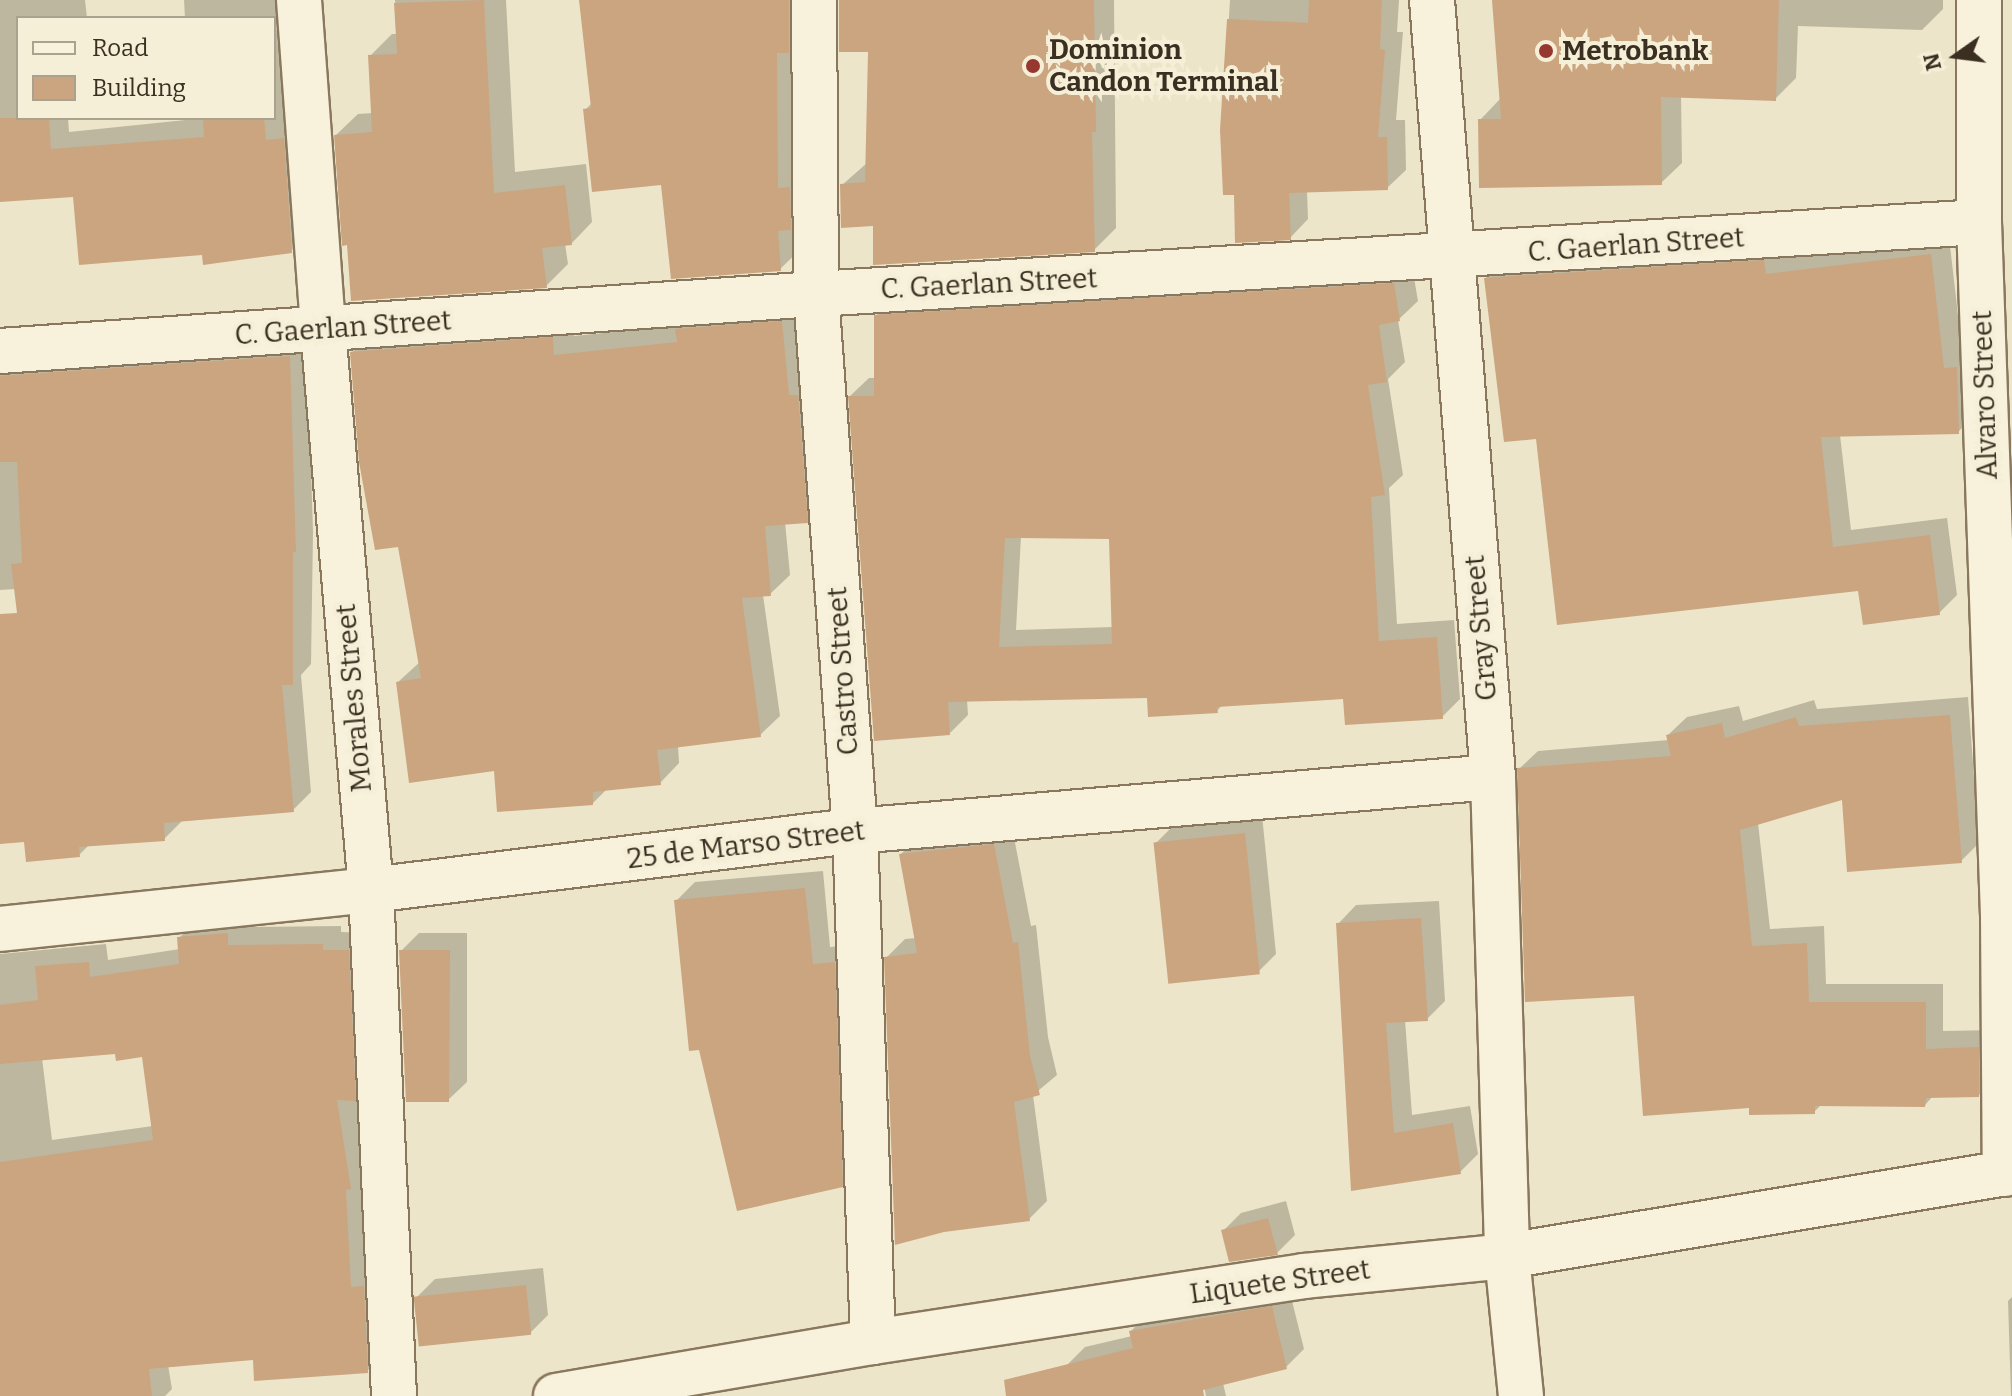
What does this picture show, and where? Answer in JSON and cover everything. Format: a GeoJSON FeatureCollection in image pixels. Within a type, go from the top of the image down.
{"type":"FeatureCollection","features":[{"type":"Feature","properties":{"kind":"street","name":"Morales Street"},"geometry":{"type":"LineString","coordinates":[[299,0],[323,330],[371,890],[394,1396]]}},
{"type":"Feature","properties":{"kind":"street","name":"Castro Street"},"geometry":{"type":"LineString","coordinates":[[814,0],[816,294],[855,831],[873,1342]]}},
{"type":"Feature","properties":{"kind":"street","name":"Gray Street"},"geometry":{"type":"LineString","coordinates":[[1432,0],[1493,777],[1507,1256],[1521,1396]]}},
{"type":"Feature","properties":{"kind":"street","name":"Alvaro Street"},"geometry":{"type":"LineString","coordinates":[[1979,0],[1979,222],[2009,1173]]}},
{"type":"Feature","properties":{"kind":"street","name":"C. Gaerlan Street"},"geometry":{"type":"LineString","coordinates":[[0,351],[816,294],[1979,222]]}},
{"type":"Feature","properties":{"kind":"street","name":"25 de Marso Street"},"geometry":{"type":"LineString","coordinates":[[0,929],[371,890],[855,831],[1493,777]]}},
{"type":"Feature","properties":{"kind":"street","name":"Liquete Street"},"geometry":{"type":"LineString","coordinates":[[556,1396],[873,1342],[1304,1276],[1507,1256],[2009,1173]]}},
{"type":"Feature","properties":{"kind":"building"},"geometry":{"type":"Polygon","coordinates":[[[484,0],[494,193],[565,185],[572,245],[542,248],[547,288],[351,301],[347,245],[342,246],[334,135],[372,132],[368,55],[397,54],[394,3],[484,0]]]}},
{"type":"Feature","properties":{"kind":"building"},"geometry":{"type":"Polygon","coordinates":[[[579,0],[789,0],[789,53],[777,53],[778,188],[790,187],[791,230],[778,231],[781,271],[671,279],[661,185],[592,192],[583,109],[591,108],[579,0]]]}},
{"type":"Feature","properties":{"kind":"building"},"geometry":{"type":"Polygon","coordinates":[[[839,0],[1094,0],[1096,132],[1092,132],[1095,252],[873,265],[873,226],[841,228],[840,184],[865,182],[868,52],[839,52],[839,0]]]}},
{"type":"Feature","properties":{"kind":"building"},"geometry":{"type":"Polygon","coordinates":[[[1309,0],[1382,0],[1380,49],[1385,50],[1378,137],[1387,137],[1388,190],[1289,193],[1291,240],[1235,243],[1234,195],[1223,195],[1220,130],[1227,19],[1308,23],[1309,0]]]}},
{"type":"Feature","properties":{"kind":"building"},"geometry":{"type":"Polygon","coordinates":[[[1492,0],[1779,0],[1776,101],[1661,97],[1662,185],[1479,188],[1478,119],[1501,119],[1492,0]]]}},
{"type":"Feature","properties":{"kind":"building"},"geometry":{"type":"Polygon","coordinates":[[[0,118],[49,120],[51,149],[204,137],[203,120],[264,120],[266,140],[284,138],[292,253],[203,265],[202,255],[79,265],[73,197],[0,202],[0,118]]]}},
{"type":"Feature","properties":{"kind":"building"},"geometry":{"type":"Polygon","coordinates":[[[1931,254],[1944,368],[1957,367],[1959,434],[1821,437],[1833,547],[1930,535],[1940,615],[1863,625],[1858,591],[1557,625],[1536,439],[1504,442],[1484,278],[1764,260],[1766,274],[1931,254]]]}},
{"type":"Feature","properties":{"kind":"building"},"geometry":{"type":"Polygon","coordinates":[[[1394,283],[1400,321],[1379,325],[1387,382],[1368,385],[1385,495],[1371,497],[1379,641],[1437,637],[1443,719],[1345,725],[1343,699],[1217,707],[1218,713],[1148,717],[1147,698],[948,702],[950,735],[874,741],[848,396],[874,396],[874,315],[1394,283]],[[1005,538],[999,647],[1112,644],[1109,539],[1005,538]]]}},
{"type":"Feature","properties":{"kind":"building"},"geometry":{"type":"Polygon","coordinates":[[[782,321],[789,395],[798,395],[808,523],[765,526],[771,596],[742,598],[761,737],[657,750],[661,785],[593,792],[593,805],[497,812],[494,771],[409,783],[396,682],[421,678],[398,547],[375,550],[359,462],[350,352],[553,337],[554,355],[677,342],[675,329],[782,321]]]}},
{"type":"Feature","properties":{"kind":"building"},"geometry":{"type":"Polygon","coordinates":[[[290,356],[296,552],[293,552],[293,685],[282,685],[294,812],[164,823],[165,841],[79,847],[80,857],[26,862],[24,842],[0,844],[0,614],[17,613],[11,564],[22,563],[17,462],[0,462],[0,376],[290,356]]]}},
{"type":"Feature","properties":{"kind":"building"},"geometry":{"type":"Polygon","coordinates":[[[1950,715],[1962,863],[1847,872],[1842,800],[1740,830],[1752,946],[1807,943],[1809,1002],[1926,1002],[1926,1049],[1979,1047],[1979,1097],[1926,1098],[1925,1107],[1815,1106],[1815,1114],[1749,1115],[1749,1108],[1643,1116],[1634,996],[1525,1002],[1517,768],[1671,756],[1666,735],[1722,723],[1725,738],[1796,717],[1799,726],[1950,715]]]}},
{"type":"Feature","properties":{"kind":"building"},"geometry":{"type":"Polygon","coordinates":[[[1245,833],[1260,974],[1168,984],[1154,843],[1245,833]]]}},
{"type":"Feature","properties":{"kind":"building"},"geometry":{"type":"Polygon","coordinates":[[[994,844],[1013,943],[1018,942],[1030,1056],[1040,1095],[1014,1102],[1030,1221],[944,1232],[895,1245],[884,957],[917,953],[899,854],[994,844]]]}},
{"type":"Feature","properties":{"kind":"building"},"geometry":{"type":"Polygon","coordinates":[[[805,888],[813,964],[835,962],[843,1187],[737,1211],[699,1050],[689,1051],[674,900],[805,888]]]}},
{"type":"Feature","properties":{"kind":"building"},"geometry":{"type":"Polygon","coordinates":[[[1421,918],[1428,1021],[1386,1023],[1394,1133],[1453,1123],[1461,1174],[1351,1191],[1336,923],[1421,918]]]}},
{"type":"Feature","properties":{"kind":"building"},"geometry":{"type":"Polygon","coordinates":[[[228,933],[228,945],[323,944],[323,950],[349,950],[356,1101],[337,1100],[351,1189],[346,1190],[351,1287],[364,1286],[368,1373],[254,1381],[253,1360],[149,1369],[152,1396],[0,1396],[0,1162],[153,1140],[142,1057],[116,1061],[115,1054],[0,1064],[0,1005],[38,1000],[35,966],[89,962],[90,977],[179,964],[177,937],[228,933]]]}},
{"type":"Feature","properties":{"kind":"building"},"geometry":{"type":"Polygon","coordinates":[[[399,950],[450,950],[449,1102],[406,1102],[399,950]]]}},
{"type":"Feature","properties":{"kind":"building"},"geometry":{"type":"Polygon","coordinates":[[[1268,1218],[1278,1255],[1229,1262],[1221,1230],[1268,1218]]]}},
{"type":"Feature","properties":{"kind":"building"},"geometry":{"type":"Polygon","coordinates":[[[526,1285],[531,1335],[419,1347],[414,1297],[526,1285]]]}},
{"type":"Feature","properties":{"kind":"building"},"geometry":{"type":"Polygon","coordinates":[[[1272,1306],[1287,1369],[1203,1390],[1204,1396],[1006,1396],[1004,1380],[1133,1348],[1129,1331],[1272,1306]]]}},
{"type":"Feature","properties":{"kind":"place","name":"Metrobank"},"geometry":{"type":"Point","coordinates":[1546,51]}},
{"type":"Feature","properties":{"kind":"place","name":"Dominion Candon Terminal"},"geometry":{"type":"Point","coordinates":[1033,66]}}]}
